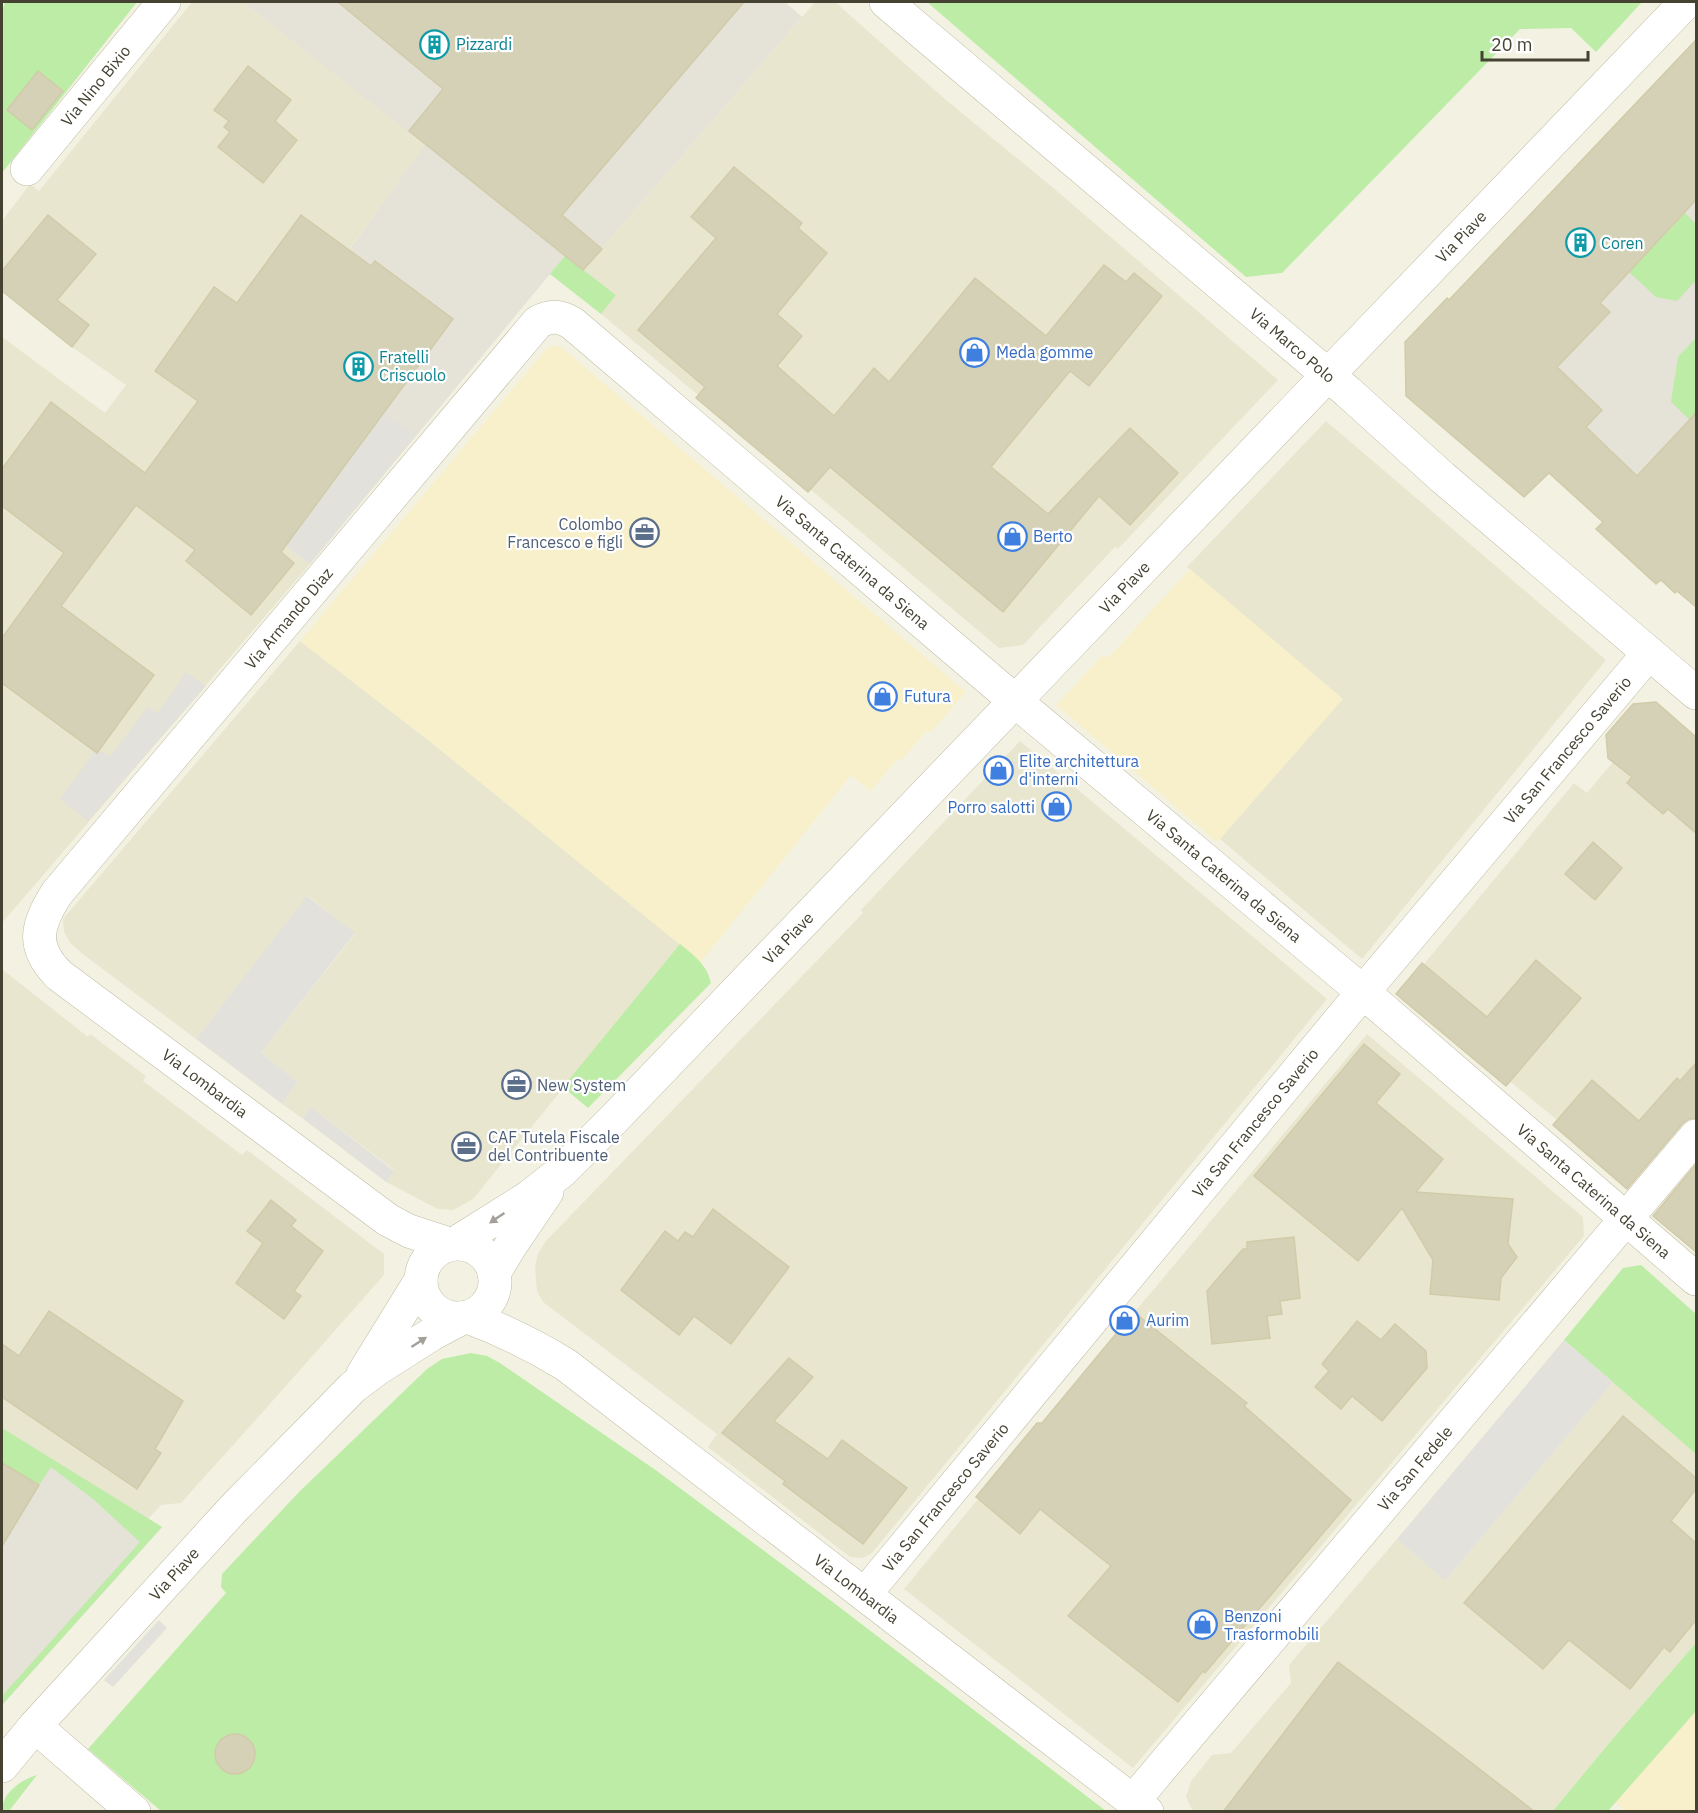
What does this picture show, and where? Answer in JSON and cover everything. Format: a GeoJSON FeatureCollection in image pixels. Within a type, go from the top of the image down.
{"type":"FeatureCollection","features":[{"type":"Feature","properties":{"kind":"street","name":"Via Nino Bixio"},"geometry":{"type":"LineString","coordinates":[[27,169],[164,2]]}},
{"type":"Feature","properties":{"kind":"street","name":"Via Marco Polo"},"geometry":{"type":"LineString","coordinates":[[886,2],[1328,376],[1442,477],[1696,693]]}},
{"type":"Feature","properties":{"kind":"street","name":"Via Piave"},"geometry":{"type":"LineString","coordinates":[[453,1243],[529,1197],[562,1171],[730,999],[1014,700],[1686,2]]}},
{"type":"Feature","properties":{"kind":"street","name":"Via Santa Caterina da Siena"},"geometry":{"type":"LineString","coordinates":[[555,316],[572,323],[1014,700],[1363,992],[1696,1279]]}},
{"type":"Feature","properties":{"kind":"street","name":"Via Armando Diaz"},"geometry":{"type":"LineString","coordinates":[[39,933],[44,912],[65,884],[538,322],[555,316]]}},
{"type":"Feature","properties":{"kind":"street","name":"Via San Francesco Saverio"},"geometry":{"type":"LineString","coordinates":[[865,1594],[1363,992],[1649,653]]}},
{"type":"Feature","properties":{"kind":"street","name":"Via Lombardia"},"geometry":{"type":"LineString","coordinates":[[39,933],[44,956],[59,975],[388,1220],[409,1231],[453,1243]]}},
{"type":"Feature","properties":{"kind":"street","name":"Via San Fedele"},"geometry":{"type":"LineString","coordinates":[[1140,1806],[1696,1136]]}},
{"type":"Feature","properties":{"kind":"street","name":"Via Piave"},"geometry":{"type":"LineString","coordinates":[[495,1277],[510,1245],[562,1171]]}},
{"type":"Feature","properties":{"kind":"street","name":"Via Lombardia"},"geometry":{"type":"LineString","coordinates":[[388,1220],[403,1237],[421,1276]]}},
{"type":"Feature","properties":{"kind":"street"},"geometry":{"type":"LineString","coordinates":[[453,1243],[476,1248],[485,1255],[495,1277],[491,1298],[485,1306],[465,1318],[443,1315],[433,1309],[425,1300],[421,1288],[421,1276],[431,1255],[453,1243]]}},
{"type":"Feature","properties":{"kind":"street","name":"Via Piave"},"geometry":{"type":"LineString","coordinates":[[354,1387],[372,1361],[421,1276]]}},
{"type":"Feature","properties":{"kind":"street","name":"Via Lombardia"},"geometry":{"type":"LineString","coordinates":[[495,1277],[509,1303],[566,1365]]}},
{"type":"Feature","properties":{"kind":"street","name":"Via Piave"},"geometry":{"type":"LineString","coordinates":[[2,1766],[35,1726],[234,1508],[354,1387],[377,1369],[432,1334],[465,1318]]}},
{"type":"Feature","properties":{"kind":"street","name":"Via Lombardia"},"geometry":{"type":"LineString","coordinates":[[465,1318],[535,1346],[566,1365],[1140,1806]]}},
{"type":"Feature","properties":{"kind":"street"},"geometry":{"type":"LineString","coordinates":[[35,1726],[134,1812]]}},
{"type":"Feature","properties":{"kind":"shaded area"},"geometry":{"type":"Polygon","coordinates":[[[192,2],[243,2],[426,145],[283,339],[213,492],[310,564],[2,923],[2,337],[105,413],[126,385],[72,347],[2,291],[2,221],[30,184],[39,191],[192,2]]]}},
{"type":"Feature","properties":{"kind":"shaded area"},"geometry":{"type":"Polygon","coordinates":[[[243,2],[785,2],[802,17],[583,270],[565,256],[310,564],[188,473],[425,145],[243,2]]]}},
{"type":"Feature","properties":{"kind":"shaded area"},"geometry":{"type":"Polygon","coordinates":[[[815,2],[835,2],[946,100],[1051,186],[1278,380],[1118,549],[1115,547],[1023,645],[999,648],[811,490],[808,492],[696,398],[698,395],[601,314],[616,295],[583,270],[815,2]]]}},
{"type":"Feature","properties":{"kind":"shaded area"},"geometry":{"type":"Polygon","coordinates":[[[1696,40],[1696,607],[1661,580],[1656,584],[1596,529],[1603,522],[1549,473],[1524,497],[1406,396],[1405,342],[1447,298],[1449,299],[1696,40]]]}},
{"type":"Feature","properties":{"kind":"shaded area"},"geometry":{"type":"Polygon","coordinates":[[[560,346],[966,692],[931,732],[927,730],[901,761],[897,759],[871,791],[851,775],[701,962],[432,743],[300,641],[548,347],[560,346]]]}},
{"type":"Feature","properties":{"kind":"shaded area"},"geometry":{"type":"Polygon","coordinates":[[[384,413],[414,436],[310,564],[286,545],[384,413]]]}},
{"type":"Feature","properties":{"kind":"shaded area"},"geometry":{"type":"Polygon","coordinates":[[[1326,421],[1606,660],[1362,959],[1220,839],[1342,699],[1187,567],[1326,421]]]}},
{"type":"Feature","properties":{"kind":"shaded area"},"geometry":{"type":"Polygon","coordinates":[[[1190,569],[1343,699],[1217,842],[1056,705],[1103,655],[1108,658],[1190,569]]]}},
{"type":"Feature","properties":{"kind":"shaded area"},"geometry":{"type":"Polygon","coordinates":[[[300,641],[432,743],[680,944],[473,1199],[453,1210],[438,1209],[386,1182],[394,1170],[311,1107],[302,1118],[282,1104],[298,1082],[261,1053],[355,934],[308,896],[196,1039],[84,955],[71,944],[64,932],[63,919],[300,641]]]}},
{"type":"Feature","properties":{"kind":"shaded area"},"geometry":{"type":"Polygon","coordinates":[[[186,672],[206,686],[88,821],[60,799],[95,751],[97,753],[99,750],[110,757],[148,707],[158,713],[186,672]]]}},
{"type":"Feature","properties":{"kind":"shaded area"},"geometry":{"type":"Polygon","coordinates":[[[1656,702],[1696,737],[1696,1110],[1627,1190],[1553,1126],[1557,1120],[1511,1082],[1506,1086],[1396,994],[1422,963],[1424,964],[1574,783],[1587,793],[1613,762],[1606,735],[1633,704],[1656,702]]]}},
{"type":"Feature","properties":{"kind":"shaded area"},"geometry":{"type":"Polygon","coordinates":[[[1020,741],[1327,999],[872,1553],[863,1558],[850,1557],[708,1447],[717,1434],[543,1302],[537,1291],[535,1267],[538,1254],[545,1242],[863,913],[861,910],[1020,741]]]}},
{"type":"Feature","properties":{"kind":"shaded area"},"geometry":{"type":"Polygon","coordinates":[[[307,896],[355,933],[261,1053],[298,1082],[282,1104],[196,1039],[307,896]]]}},
{"type":"Feature","properties":{"kind":"shaded area"},"geometry":{"type":"Polygon","coordinates":[[[2,969],[88,1037],[90,1034],[146,1076],[143,1081],[242,1155],[247,1150],[384,1254],[384,1275],[269,1405],[181,1503],[161,1505],[148,1519],[2,1428],[2,969]]]}},
{"type":"Feature","properties":{"kind":"shaded area"},"geometry":{"type":"Polygon","coordinates":[[[1367,1034],[1583,1217],[1584,1236],[1133,1768],[904,1589],[1037,1423],[1042,1423],[1367,1034]]]}},
{"type":"Feature","properties":{"kind":"shaded area"},"geometry":{"type":"Polygon","coordinates":[[[311,1107],[394,1171],[386,1182],[302,1118],[311,1107]]]}},
{"type":"Feature","properties":{"kind":"shaded area"},"geometry":{"type":"Polygon","coordinates":[[[1564,1340],[1613,1382],[1445,1581],[1397,1539],[1564,1340]]]}},
{"type":"Feature","properties":{"kind":"shaded area"},"geometry":{"type":"Polygon","coordinates":[[[1613,1382],[1696,1454],[1696,1643],[1553,1811],[1193,1812],[1186,1797],[1191,1781],[1212,1755],[1231,1753],[1291,1683],[1289,1665],[1397,1539],[1445,1581],[1613,1382]]]}},
{"type":"Feature","properties":{"kind":"shaded area"},"geometry":{"type":"Polygon","coordinates":[[[2,1428],[162,1527],[2,1705],[2,1428]]]}},
{"type":"Feature","properties":{"kind":"shaded area"},"geometry":{"type":"Polygon","coordinates":[[[159,1620],[167,1628],[113,1687],[104,1680],[159,1620]]]}},
{"type":"Feature","properties":{"kind":"shaded area"},"geometry":{"type":"Polygon","coordinates":[[[1696,1711],[1696,1811],[1625,1811],[1615,1802],[1696,1711]]]}},
{"type":"Feature","properties":{"kind":"green space"},"geometry":{"type":"Polygon","coordinates":[[[5,2],[137,2],[2,173],[2,12],[5,2]]]}},
{"type":"Feature","properties":{"kind":"green space"},"geometry":{"type":"Polygon","coordinates":[[[927,2],[1642,2],[1596,52],[1571,28],[1520,29],[1282,273],[1246,277],[927,2]]]}},
{"type":"Feature","properties":{"kind":"green space"},"geometry":{"type":"Polygon","coordinates":[[[1685,213],[1696,224],[1696,280],[1677,301],[1656,297],[1629,272],[1685,213]]]}},
{"type":"Feature","properties":{"kind":"green space"},"geometry":{"type":"Polygon","coordinates":[[[565,256],[616,295],[601,314],[550,274],[565,256]]]}},
{"type":"Feature","properties":{"kind":"green space"},"geometry":{"type":"Polygon","coordinates":[[[1696,338],[1696,413],[1690,420],[1671,402],[1678,357],[1696,338]]]}},
{"type":"Feature","properties":{"kind":"green space"},"geometry":{"type":"Polygon","coordinates":[[[680,944],[703,965],[711,983],[588,1108],[563,1087],[680,944]]]}},
{"type":"Feature","properties":{"kind":"green space"},"geometry":{"type":"Polygon","coordinates":[[[1641,1265],[1696,1314],[1696,1454],[1564,1340],[1623,1268],[1641,1265]]]}},
{"type":"Feature","properties":{"kind":"green space"},"geometry":{"type":"Polygon","coordinates":[[[471,1353],[487,1356],[500,1363],[657,1471],[1106,1811],[161,1811],[88,1749],[226,1593],[221,1587],[222,1574],[300,1491],[427,1369],[442,1359],[471,1353]]]}},
{"type":"Feature","properties":{"kind":"green space"},"geometry":{"type":"Polygon","coordinates":[[[2,1428],[162,1527],[2,1705],[2,1696],[140,1542],[93,1499],[51,1467],[39,1485],[2,1463],[2,1428]]]}},
{"type":"Feature","properties":{"kind":"green space"},"geometry":{"type":"Polygon","coordinates":[[[1696,1643],[1696,1711],[1608,1811],[1553,1811],[1610,1742],[1696,1643]]]}},
{"type":"Feature","properties":{"kind":"green space"},"geometry":{"type":"Polygon","coordinates":[[[37,1775],[9,1811],[2,1811],[9,1793],[25,1780],[37,1775]]]}},
{"type":"Feature","properties":{"kind":"building"},"geometry":{"type":"Polygon","coordinates":[[[338,2],[744,2],[562,215],[602,249],[583,270],[409,131],[443,89],[338,2]]]}},
{"type":"Feature","properties":{"kind":"building"},"geometry":{"type":"Polygon","coordinates":[[[1696,40],[1696,200],[1600,303],[1610,312],[1557,367],[1602,410],[1586,427],[1637,476],[1696,413],[1696,607],[1661,580],[1656,584],[1596,529],[1603,522],[1549,473],[1524,497],[1406,396],[1405,342],[1447,298],[1449,300],[1696,40]]]}},
{"type":"Feature","properties":{"kind":"building"},"geometry":{"type":"Polygon","coordinates":[[[248,66],[291,100],[275,121],[297,140],[263,183],[218,147],[230,132],[224,127],[229,121],[214,110],[248,66]]]}},
{"type":"Feature","properties":{"kind":"building"},"geometry":{"type":"Polygon","coordinates":[[[38,71],[63,91],[32,130],[7,110],[38,71]]]}},
{"type":"Feature","properties":{"kind":"building"},"geometry":{"type":"Polygon","coordinates":[[[734,167],[802,223],[798,228],[827,253],[777,314],[802,336],[777,366],[834,416],[874,368],[889,382],[975,278],[1046,336],[1104,265],[1126,282],[1134,273],[1162,296],[1089,386],[1070,371],[991,467],[1048,514],[1130,428],[1178,473],[1130,525],[1099,496],[1003,612],[830,467],[808,492],[696,398],[705,387],[638,330],[716,238],[691,217],[734,167]]]}},
{"type":"Feature","properties":{"kind":"building"},"geometry":{"type":"Polygon","coordinates":[[[48,215],[96,254],[57,300],[89,325],[72,347],[2,291],[2,271],[48,215]]]}},
{"type":"Feature","properties":{"kind":"building"},"geometry":{"type":"Polygon","coordinates":[[[301,215],[371,266],[375,261],[453,319],[281,552],[294,563],[251,615],[186,561],[195,550],[136,505],[61,606],[154,675],[97,753],[2,683],[2,638],[64,553],[2,506],[2,469],[51,402],[145,473],[198,401],[155,371],[214,287],[237,303],[301,215]]]}},
{"type":"Feature","properties":{"kind":"building"},"geometry":{"type":"Polygon","coordinates":[[[1656,702],[1696,737],[1696,833],[1668,809],[1663,814],[1627,783],[1632,777],[1608,758],[1606,735],[1633,704],[1656,702]]]}},
{"type":"Feature","properties":{"kind":"building"},"geometry":{"type":"Polygon","coordinates":[[[1593,842],[1622,868],[1595,900],[1565,874],[1593,842]]]}},
{"type":"Feature","properties":{"kind":"building"},"geometry":{"type":"Polygon","coordinates":[[[1536,960],[1581,998],[1506,1086],[1396,994],[1422,963],[1487,1017],[1536,960]]]}},
{"type":"Feature","properties":{"kind":"building"},"geometry":{"type":"Polygon","coordinates":[[[1364,1044],[1400,1074],[1376,1103],[1443,1159],[1416,1192],[1513,1199],[1508,1244],[1517,1257],[1501,1278],[1499,1300],[1430,1294],[1433,1260],[1402,1208],[1358,1261],[1254,1176],[1364,1044]]]}},
{"type":"Feature","properties":{"kind":"building"},"geometry":{"type":"Polygon","coordinates":[[[1696,1063],[1696,1118],[1689,1119],[1682,1124],[1627,1189],[1553,1125],[1592,1080],[1639,1121],[1677,1078],[1680,1081],[1696,1063]]]}},
{"type":"Feature","properties":{"kind":"building"},"geometry":{"type":"Polygon","coordinates":[[[1696,1164],[1696,1252],[1653,1216],[1696,1164]]]}},
{"type":"Feature","properties":{"kind":"building"},"geometry":{"type":"Polygon","coordinates":[[[271,1200],[296,1220],[291,1226],[323,1251],[294,1291],[301,1296],[284,1319],[236,1283],[263,1243],[247,1231],[271,1200]]]}},
{"type":"Feature","properties":{"kind":"building"},"geometry":{"type":"Polygon","coordinates":[[[713,1209],[789,1267],[731,1344],[694,1316],[679,1335],[621,1290],[665,1231],[678,1241],[685,1232],[693,1237],[713,1209]]]}},
{"type":"Feature","properties":{"kind":"building"},"geometry":{"type":"Polygon","coordinates":[[[1294,1237],[1300,1298],[1280,1301],[1282,1314],[1267,1316],[1270,1338],[1212,1344],[1207,1291],[1243,1249],[1247,1249],[1247,1242],[1294,1237]]]}},
{"type":"Feature","properties":{"kind":"building"},"geometry":{"type":"Polygon","coordinates":[[[49,1311],[183,1401],[155,1449],[161,1453],[137,1489],[2,1397],[2,1344],[19,1356],[49,1311]]]}},
{"type":"Feature","properties":{"kind":"building"},"geometry":{"type":"Polygon","coordinates":[[[1134,1312],[1247,1403],[1244,1406],[1351,1500],[1178,1702],[1068,1616],[1111,1566],[1040,1509],[1020,1534],[976,1497],[1037,1423],[1042,1423],[1134,1312]]]}},
{"type":"Feature","properties":{"kind":"building"},"geometry":{"type":"Polygon","coordinates":[[[1357,1321],[1381,1340],[1395,1324],[1426,1351],[1427,1368],[1382,1421],[1352,1396],[1341,1409],[1315,1387],[1329,1371],[1322,1364],[1357,1321]]]}},
{"type":"Feature","properties":{"kind":"building"},"geometry":{"type":"Polygon","coordinates":[[[789,1358],[813,1377],[774,1421],[828,1459],[842,1440],[907,1488],[863,1544],[783,1484],[785,1481],[722,1433],[789,1358]]]}},
{"type":"Feature","properties":{"kind":"building"},"geometry":{"type":"Polygon","coordinates":[[[1623,1416],[1696,1478],[1696,1489],[1671,1521],[1696,1543],[1696,1620],[1670,1652],[1664,1647],[1630,1689],[1569,1640],[1543,1669],[1464,1603],[1623,1416]]]}},
{"type":"Feature","properties":{"kind":"building"},"geometry":{"type":"Polygon","coordinates":[[[2,1463],[39,1485],[2,1546],[2,1463]]]}},
{"type":"Feature","properties":{"kind":"building"},"geometry":{"type":"Polygon","coordinates":[[[1338,1662],[1451,1747],[1535,1812],[1223,1812],[1338,1662]]]}},
{"type":"Feature","properties":{"kind":"building"},"geometry":{"type":"Polygon","coordinates":[[[235,1734],[243,1735],[249,1740],[254,1746],[254,1762],[249,1768],[243,1773],[235,1774],[227,1773],[221,1768],[216,1762],[215,1754],[216,1746],[221,1740],[227,1735],[235,1734]]]}},
{"type":"Feature","properties":{"kind":"place","name":"Pizzardi"},"geometry":{"type":"Point","coordinates":[435,44]}},
{"type":"Feature","properties":{"kind":"place","name":"Coren"},"geometry":{"type":"Point","coordinates":[1580,243]}},
{"type":"Feature","properties":{"kind":"place","name":"Meda gomme"},"geometry":{"type":"Point","coordinates":[975,352]}},
{"type":"Feature","properties":{"kind":"place","name":"Fratelli Criscuolo"},"geometry":{"type":"Point","coordinates":[358,366]}},
{"type":"Feature","properties":{"kind":"place","name":"Colombo Francesco e figli"},"geometry":{"type":"Point","coordinates":[644,533]}},
{"type":"Feature","properties":{"kind":"place","name":"Berto"},"geometry":{"type":"Point","coordinates":[1012,536]}},
{"type":"Feature","properties":{"kind":"place","name":"Futura"},"geometry":{"type":"Point","coordinates":[883,696]}},
{"type":"Feature","properties":{"kind":"place","name":"Elite architettura d'interni"},"geometry":{"type":"Point","coordinates":[998,770]}},
{"type":"Feature","properties":{"kind":"place","name":"Porro salotti"},"geometry":{"type":"Point","coordinates":[1056,807]}},
{"type":"Feature","properties":{"kind":"place","name":"New System"},"geometry":{"type":"Point","coordinates":[516,1085]}},
{"type":"Feature","properties":{"kind":"place","name":"CAF Tutela Fiscale del Contribuente"},"geometry":{"type":"Point","coordinates":[467,1146]}},
{"type":"Feature","properties":{"kind":"place","name":"Aurim"},"geometry":{"type":"Point","coordinates":[1125,1320]}},
{"type":"Feature","properties":{"kind":"place","name":"Benzoni Trasformobili"},"geometry":{"type":"Point","coordinates":[1203,1625]}}]}
